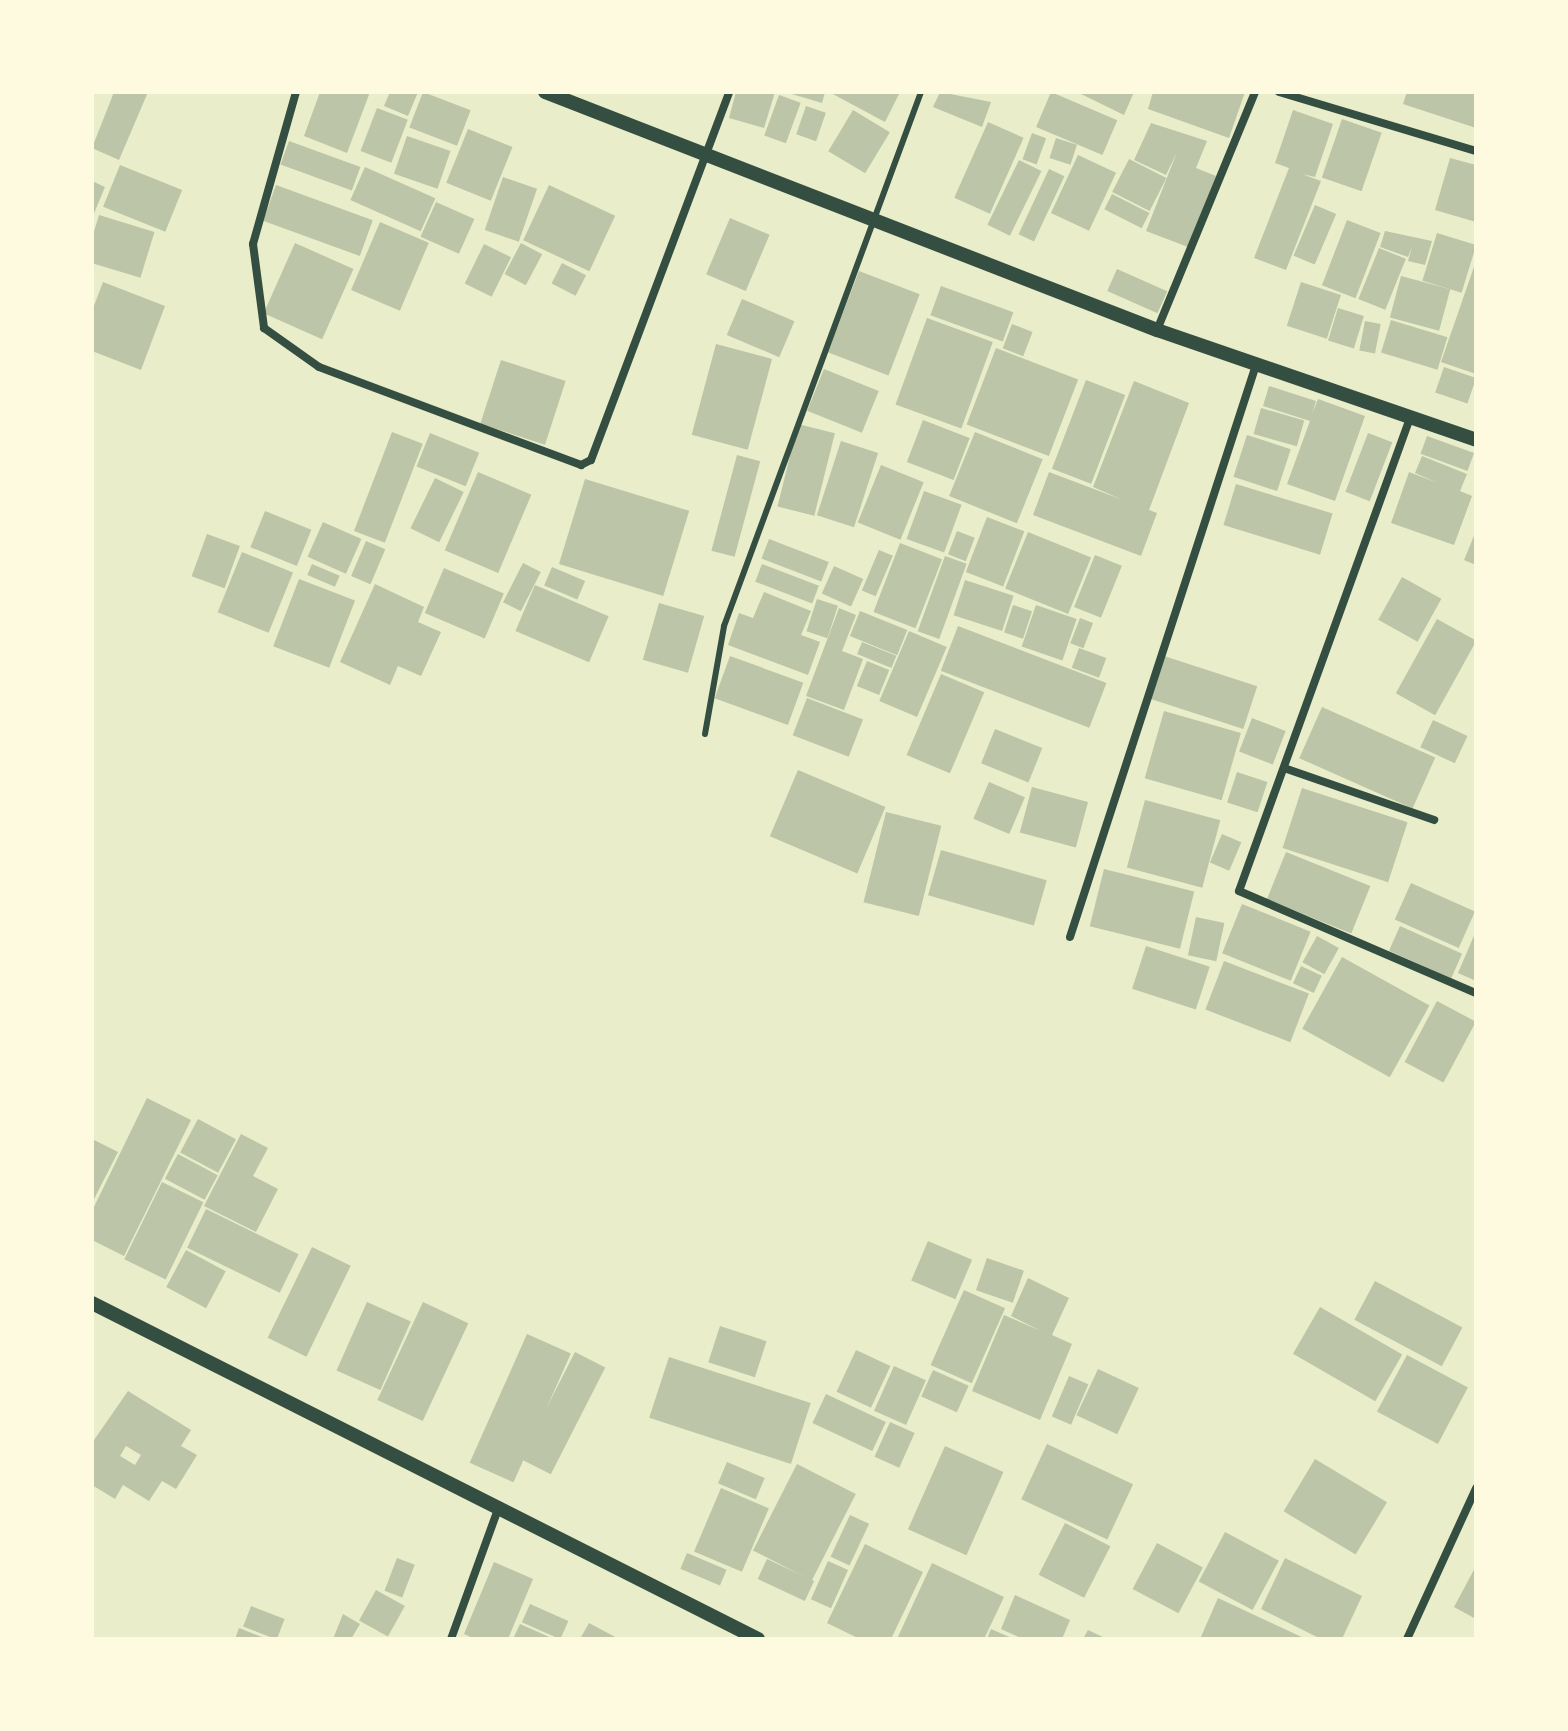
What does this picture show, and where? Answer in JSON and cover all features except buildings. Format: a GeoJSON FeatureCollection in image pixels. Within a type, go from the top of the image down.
{"type":"FeatureCollection","features":[{"type":"Feature","properties":{"kind":"street"},"geometry":{"type":"LineString","coordinates":[[296,92],[254,232],[254,283],[264,328],[319,367],[581,465],[591,460],[729,92]]}},
{"type":"Feature","properties":{"kind":"street"},"geometry":{"type":"LineString","coordinates":[[545,92],[706,159],[1157,330],[1476,440]]}},
{"type":"Feature","properties":{"kind":"street"},"geometry":{"type":"LineString","coordinates":[[1157,330],[1255,92]]}},
{"type":"Feature","properties":{"kind":"street"},"geometry":{"type":"LineString","coordinates":[[1279,92],[1476,151]]}},
{"type":"Feature","properties":{"kind":"street"},"geometry":{"type":"LineString","coordinates":[[1070,937],[1256,365]]}},
{"type":"Feature","properties":{"kind":"street"},"geometry":{"type":"LineString","coordinates":[[1410,418],[1239,891],[1476,993]]}},
{"type":"Feature","properties":{"kind":"street"},"geometry":{"type":"LineString","coordinates":[[1284,768],[1434,820]]}},
{"type":"Feature","properties":{"kind":"street"},"geometry":{"type":"LineString","coordinates":[[92,1303],[497,1512],[758,1639]]}},
{"type":"Feature","properties":{"kind":"street"},"geometry":{"type":"LineString","coordinates":[[1407,1639],[1476,1488]]}},
{"type":"Feature","properties":{"kind":"street"},"geometry":{"type":"LineString","coordinates":[[451,1639],[497,1512]]}},
{"type":"Feature","properties":{"kind":"lane"},"geometry":{"type":"LineString","coordinates":[[705,734],[724,626],[921,92]]}}]}
